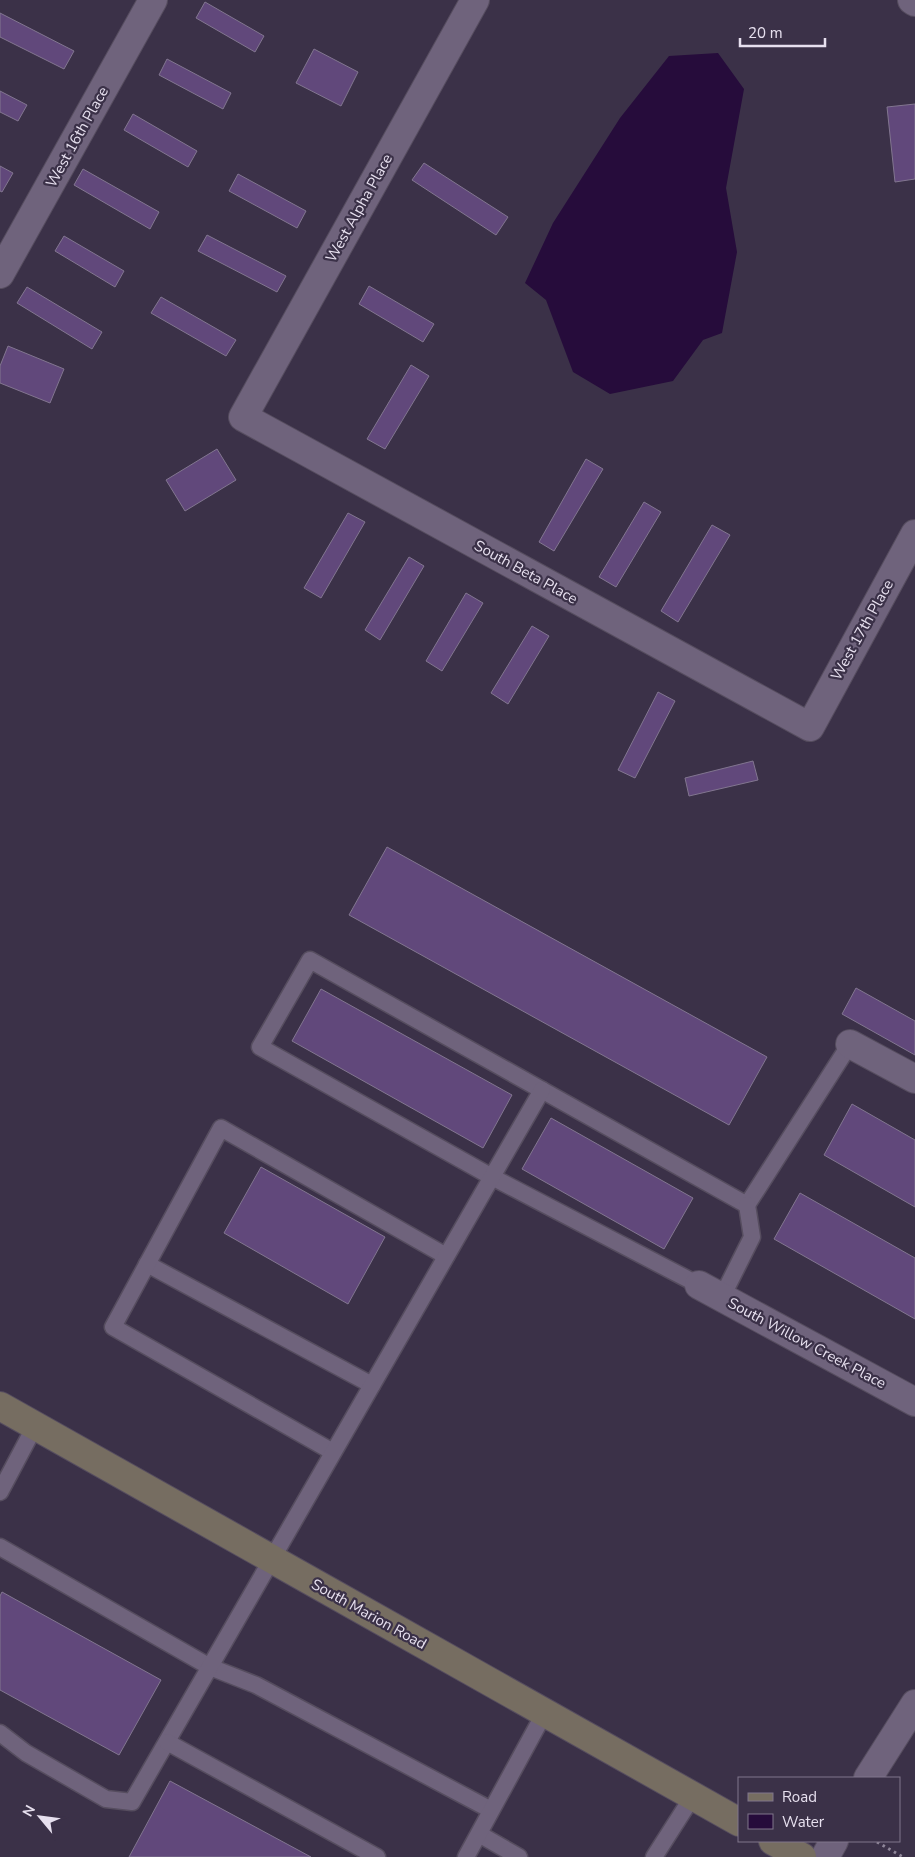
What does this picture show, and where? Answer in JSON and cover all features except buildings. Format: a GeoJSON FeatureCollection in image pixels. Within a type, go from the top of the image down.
{"type":"FeatureCollection","features":[{"type":"Feature","properties":{"kind":"main road","name":"South Marion Road"},"geometry":{"type":"LineString","coordinates":[[0,1406],[738,1821]]}},
{"type":"Feature","properties":{"kind":"main road"},"geometry":{"type":"LineString","coordinates":[[775,1842],[802,1857]]}},
{"type":"Feature","properties":{"kind":"street","name":"West 16th Place"},"geometry":{"type":"LineString","coordinates":[[0,274],[153,0]]}},
{"type":"Feature","properties":{"kind":"street","name":"West Alpha Place"},"geometry":{"type":"LineString","coordinates":[[243,417],[475,0]]}},
{"type":"Feature","properties":{"kind":"street","name":"South Beta Place"},"geometry":{"type":"LineString","coordinates":[[243,417],[810,727]]}},
{"type":"Feature","properties":{"kind":"street","name":"West 17th Place"},"geometry":{"type":"LineString","coordinates":[[810,727],[915,534]]}},
{"type":"Feature","properties":{"kind":"street"},"geometry":{"type":"LineString","coordinates":[[850,1044],[915,1079]]}},
{"type":"Feature","properties":{"kind":"street","name":"South Willow Creek Place"},"geometry":{"type":"LineString","coordinates":[[710,1291],[915,1402]]}},
{"type":"Feature","properties":{"kind":"street"},"geometry":{"type":"LineString","coordinates":[[869,1777],[915,1704]]}},
{"type":"Feature","properties":{"kind":"street"},"geometry":{"type":"LineString","coordinates":[[825,1857],[833,1842]]}},
{"type":"Feature","properties":{"kind":"lane"},"geometry":{"type":"LineString","coordinates":[[747,1205],[310,960],[260,1047],[492,1177],[710,1291],[752,1237],[747,1205],[850,1044]]}},
{"type":"Feature","properties":{"kind":"lane"},"geometry":{"type":"LineString","coordinates":[[0,1733],[26,1753],[106,1799],[132,1802],[542,1090]]}},
{"type":"Feature","properties":{"kind":"lane"},"geometry":{"type":"LineString","coordinates":[[333,1452],[113,1327],[221,1128],[446,1256]]}},
{"type":"Feature","properties":{"kind":"lane"},"geometry":{"type":"LineString","coordinates":[[146,1264],[372,1386]]}},
{"type":"Feature","properties":{"kind":"lane"},"geometry":{"type":"LineString","coordinates":[[0,1492],[35,1426]]}},
{"type":"Feature","properties":{"kind":"lane"},"geometry":{"type":"LineString","coordinates":[[0,1547],[210,1667],[256,1685],[491,1810]]}},
{"type":"Feature","properties":{"kind":"lane"},"geometry":{"type":"LineString","coordinates":[[466,1857],[544,1712]]}},
{"type":"Feature","properties":{"kind":"lane"},"geometry":{"type":"LineString","coordinates":[[166,1742],[377,1857]]}},
{"type":"Feature","properties":{"kind":"lane"},"geometry":{"type":"LineString","coordinates":[[654,1857],[693,1796]]}},
{"type":"Feature","properties":{"kind":"lane"},"geometry":{"type":"LineString","coordinates":[[479,1834],[519,1857]]}},
{"type":"Feature","properties":{"kind":"path"},"geometry":{"type":"LineString","coordinates":[[877,1842],[903,1857]]}},
{"type":"Feature","properties":{"kind":"water"},"geometry":{"type":"Polygon","coordinates":[[[718,53],[744,89],[726,188],[737,252],[722,333],[703,340],[673,381],[610,394],[573,372],[546,300],[525,283],[553,223],[620,118],[669,56],[718,53]]]}}]}
